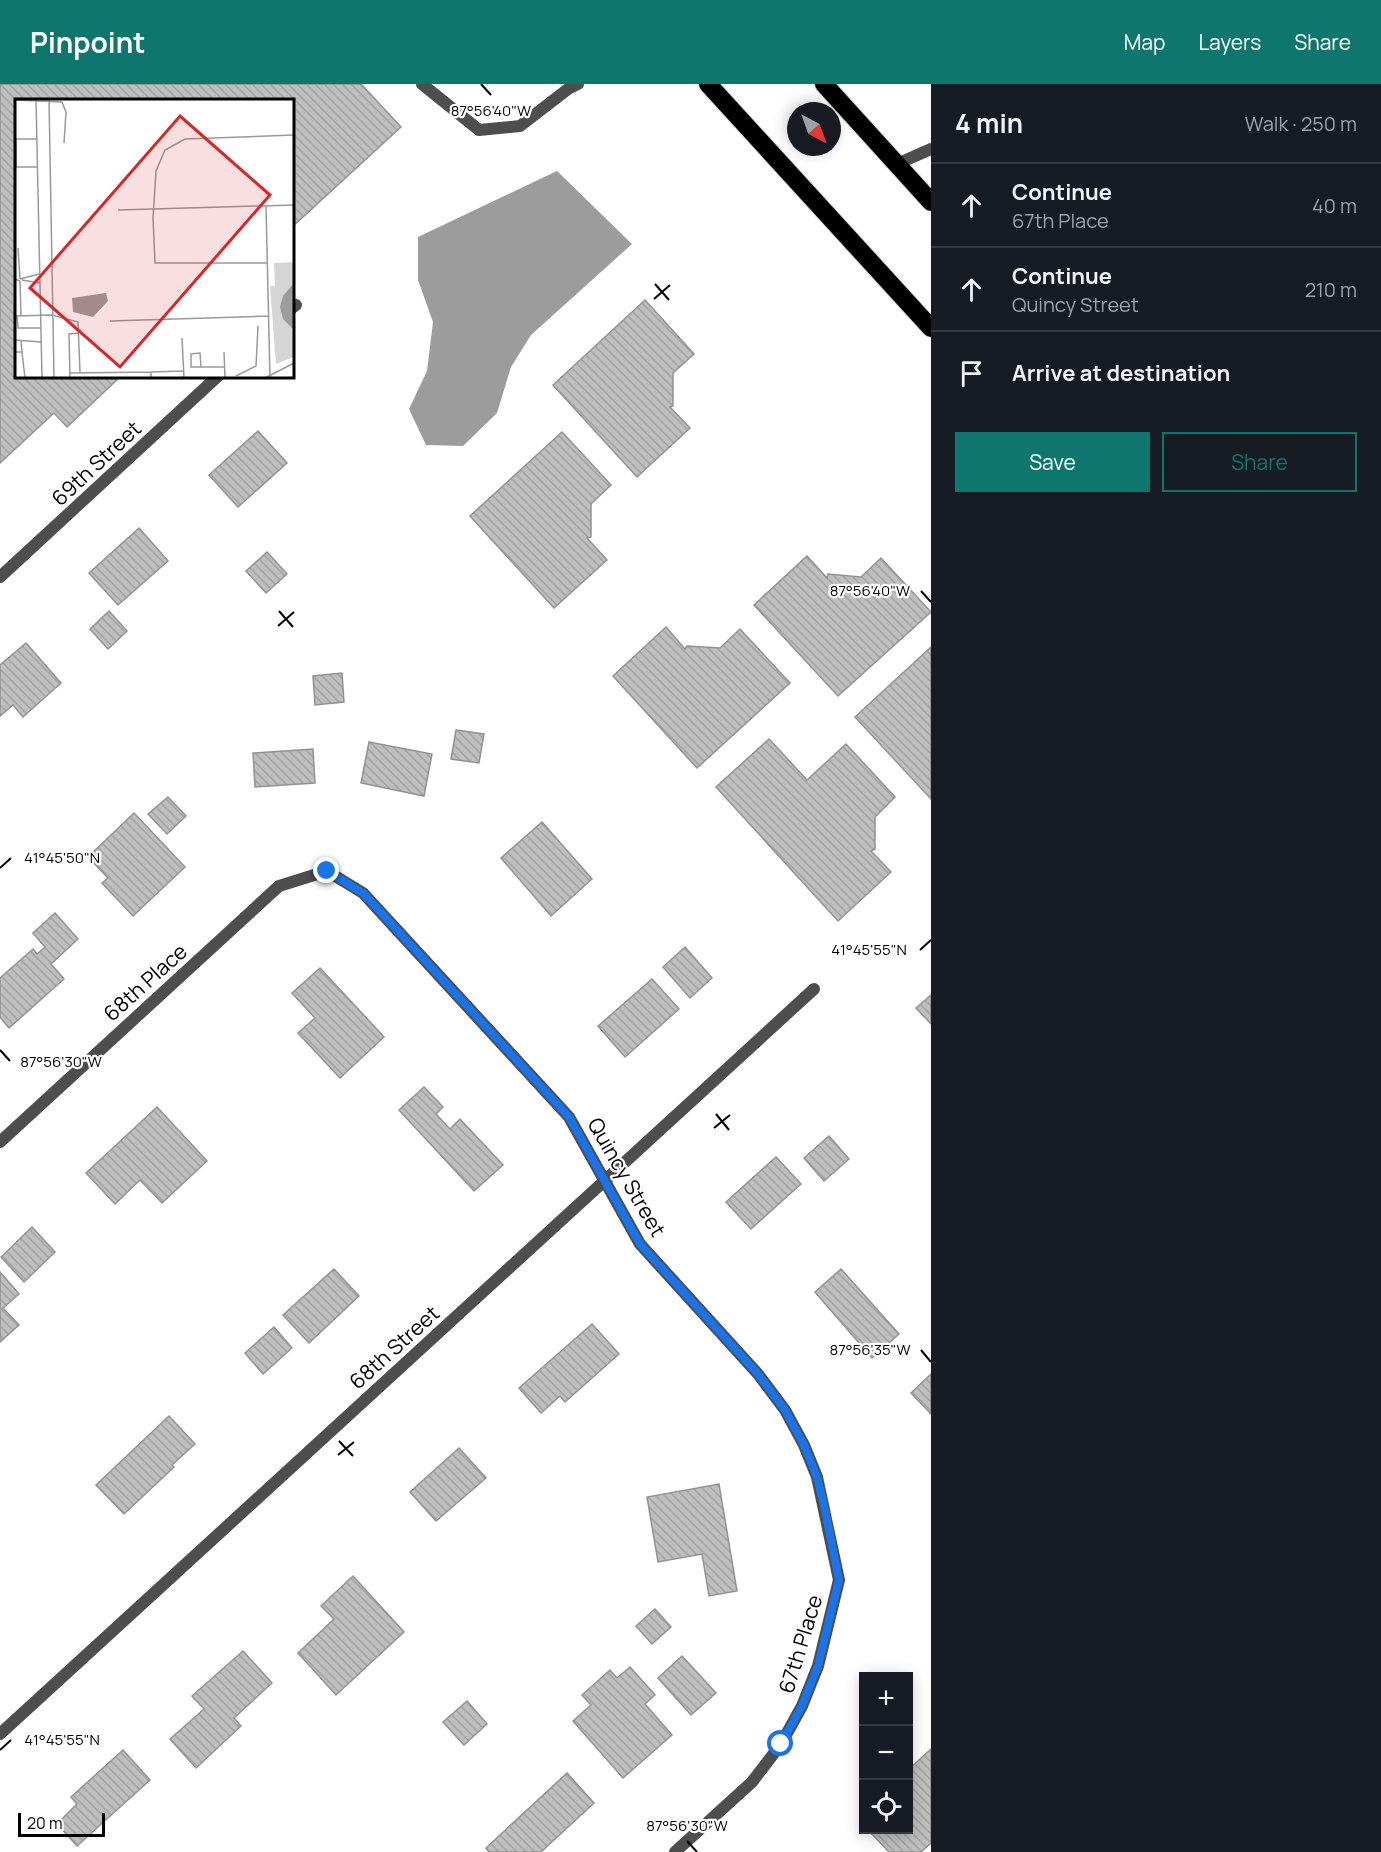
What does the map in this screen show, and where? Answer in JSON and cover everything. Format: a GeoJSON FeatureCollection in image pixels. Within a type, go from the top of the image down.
{"type":"FeatureCollection","features":[{"type":"Feature","properties":{"kind":"highway"},"geometry":{"type":"LineString","coordinates":[[708,84],[931,328]]}},
{"type":"Feature","properties":{"kind":"highway"},"geometry":{"type":"LineString","coordinates":[[825,84],[931,202]]}},
{"type":"Feature","properties":{"kind":"street"},"geometry":{"type":"LineString","coordinates":[[422,84],[478,130],[520,126],[568,89],[578,84]]}},
{"type":"Feature","properties":{"kind":"street"},"geometry":{"type":"LineString","coordinates":[[897,164],[931,149]]}},
{"type":"Feature","properties":{"kind":"street","name":"69th Street"},"geometry":{"type":"LineString","coordinates":[[0,577],[216,378]]}},
{"type":"Feature","properties":{"kind":"street","name":"68th Place"},"geometry":{"type":"LineString","coordinates":[[0,1142],[279,886],[327,871]]}},
{"type":"Feature","properties":{"kind":"street","name":"Quincy Street"},"geometry":{"type":"LineString","coordinates":[[327,871],[363,893],[569,1117],[640,1244],[758,1374],[785,1410],[804,1445],[817,1477],[839,1580]]}},
{"type":"Feature","properties":{"kind":"street","name":"68th Street"},"geometry":{"type":"LineString","coordinates":[[0,1734],[814,989]]}},
{"type":"Feature","properties":{"kind":"street","name":"67th Place"},"geometry":{"type":"LineString","coordinates":[[675,1852],[752,1782],[781,1744],[802,1706],[818,1666],[839,1580]]}},
{"type":"Feature","properties":{"kind":"shaded area"},"geometry":{"type":"Polygon","coordinates":[[[557,171],[632,244],[531,335],[511,367],[497,413],[463,446],[426,445],[409,409],[427,371],[433,322],[418,280],[418,237],[557,171]]]}},
{"type":"Feature","properties":{"kind":"building"},"geometry":{"type":"Polygon","coordinates":[[[0,84],[361,84],[401,127],[294,225],[294,99],[15,99],[15,378],[119,378],[67,427],[54,413],[0,463],[0,84]]]}},
{"type":"Feature","properties":{"kind":"building"},"geometry":{"type":"Polygon","coordinates":[[[645,300],[694,354],[673,373],[673,406],[670,407],[690,428],[637,477],[553,385],[645,300]]]}},
{"type":"Feature","properties":{"kind":"building"},"geometry":{"type":"Polygon","coordinates":[[[258,431],[287,463],[238,507],[209,475],[258,431]]]}},
{"type":"Feature","properties":{"kind":"building"},"geometry":{"type":"Polygon","coordinates":[[[562,432],[611,485],[591,504],[591,537],[587,538],[607,560],[554,608],[470,516],[562,432]]]}},
{"type":"Feature","properties":{"kind":"building"},"geometry":{"type":"Polygon","coordinates":[[[139,528],[168,561],[118,605],[89,573],[139,528]]]}},
{"type":"Feature","properties":{"kind":"building"},"geometry":{"type":"Polygon","coordinates":[[[267,552],[287,574],[266,593],[246,571],[267,552]]]}},
{"type":"Feature","properties":{"kind":"building"},"geometry":{"type":"Polygon","coordinates":[[[807,556],[827,578],[828,574],[861,577],[881,558],[931,612],[838,696],[754,605],[807,556]]]}},
{"type":"Feature","properties":{"kind":"building"},"geometry":{"type":"Polygon","coordinates":[[[109,611],[127,631],[108,649],[90,629],[109,611]]]}},
{"type":"Feature","properties":{"kind":"building"},"geometry":{"type":"Polygon","coordinates":[[[666,627],[685,649],[687,646],[720,648],[740,629],[790,683],[697,768],[613,676],[666,627]]]}},
{"type":"Feature","properties":{"kind":"building"},"geometry":{"type":"Polygon","coordinates":[[[26,643],[61,683],[23,717],[13,705],[0,716],[0,665],[26,643]]]}},
{"type":"Feature","properties":{"kind":"building"},"geometry":{"type":"Polygon","coordinates":[[[931,647],[931,799],[855,717],[931,647]]]}},
{"type":"Feature","properties":{"kind":"building"},"geometry":{"type":"Polygon","coordinates":[[[342,673],[344,702],[315,705],[313,676],[342,673]]]}},
{"type":"Feature","properties":{"kind":"building"},"geometry":{"type":"Polygon","coordinates":[[[456,730],[484,734],[479,763],[451,759],[456,730]]]}},
{"type":"Feature","properties":{"kind":"building"},"geometry":{"type":"Polygon","coordinates":[[[769,739],[807,780],[846,744],[895,797],[875,817],[875,849],[871,851],[891,872],[838,921],[716,787],[769,739]]]}},
{"type":"Feature","properties":{"kind":"building"},"geometry":{"type":"Polygon","coordinates":[[[369,742],[432,754],[424,796],[361,783],[369,742]]]}},
{"type":"Feature","properties":{"kind":"building"},"geometry":{"type":"Polygon","coordinates":[[[313,749],[315,783],[255,787],[253,753],[313,749]]]}},
{"type":"Feature","properties":{"kind":"building"},"geometry":{"type":"Polygon","coordinates":[[[168,797],[186,816],[167,834],[148,814],[168,797]]]}},
{"type":"Feature","properties":{"kind":"building"},"geometry":{"type":"Polygon","coordinates":[[[134,813],[185,867],[133,916],[102,883],[108,878],[88,857],[134,813]]]}},
{"type":"Feature","properties":{"kind":"building"},"geometry":{"type":"Polygon","coordinates":[[[542,822],[592,879],[551,916],[501,858],[542,822]]]}},
{"type":"Feature","properties":{"kind":"building"},"geometry":{"type":"Polygon","coordinates":[[[55,913],[78,939],[51,964],[64,979],[9,1028],[0,1017],[0,978],[33,949],[37,954],[45,947],[33,933],[55,913]]]}},
{"type":"Feature","properties":{"kind":"building"},"geometry":{"type":"Polygon","coordinates":[[[685,947],[712,978],[690,998],[663,967],[685,947]]]}},
{"type":"Feature","properties":{"kind":"building"},"geometry":{"type":"Polygon","coordinates":[[[320,968],[384,1037],[340,1078],[298,1033],[315,1018],[292,993],[320,968]]]}},
{"type":"Feature","properties":{"kind":"building"},"geometry":{"type":"Polygon","coordinates":[[[652,979],[679,1009],[625,1057],[598,1026],[652,979]]]}},
{"type":"Feature","properties":{"kind":"building"},"geometry":{"type":"Polygon","coordinates":[[[931,995],[931,1024],[916,1008],[931,995]]]}},
{"type":"Feature","properties":{"kind":"building"},"geometry":{"type":"Polygon","coordinates":[[[424,1087],[443,1107],[436,1114],[450,1129],[460,1119],[503,1165],[474,1191],[399,1110],[424,1087]]]}},
{"type":"Feature","properties":{"kind":"building"},"geometry":{"type":"Polygon","coordinates":[[[157,1107],[207,1161],[162,1203],[140,1180],[115,1204],[86,1173],[157,1107]]]}},
{"type":"Feature","properties":{"kind":"building"},"geometry":{"type":"Polygon","coordinates":[[[829,1136],[849,1159],[824,1181],[804,1158],[829,1136]]]}},
{"type":"Feature","properties":{"kind":"building"},"geometry":{"type":"Polygon","coordinates":[[[776,1157],[801,1184],[751,1229],[726,1202],[776,1157]]]}},
{"type":"Feature","properties":{"kind":"building"},"geometry":{"type":"Polygon","coordinates":[[[32,1227],[55,1252],[24,1282],[1,1257],[32,1227]]]}},
{"type":"Feature","properties":{"kind":"building"},"geometry":{"type":"Polygon","coordinates":[[[334,1269],[359,1296],[309,1343],[283,1315],[334,1269]]]}},
{"type":"Feature","properties":{"kind":"building"},"geometry":{"type":"Polygon","coordinates":[[[841,1269],[899,1334],[872,1358],[815,1292],[841,1269]]]}},
{"type":"Feature","properties":{"kind":"building"},"geometry":{"type":"Polygon","coordinates":[[[0,1272],[19,1294],[3,1308],[19,1325],[0,1342],[0,1272]]]}},
{"type":"Feature","properties":{"kind":"building"},"geometry":{"type":"Polygon","coordinates":[[[592,1324],[619,1354],[565,1402],[560,1396],[541,1413],[519,1388],[592,1324]]]}},
{"type":"Feature","properties":{"kind":"building"},"geometry":{"type":"Polygon","coordinates":[[[274,1327],[292,1348],[263,1374],[245,1353],[274,1327]]]}},
{"type":"Feature","properties":{"kind":"building"},"geometry":{"type":"Polygon","coordinates":[[[931,1374],[931,1414],[911,1393],[931,1374]]]}},
{"type":"Feature","properties":{"kind":"building"},"geometry":{"type":"Polygon","coordinates":[[[169,1416],[195,1444],[124,1514],[96,1485],[169,1416]]]}},
{"type":"Feature","properties":{"kind":"building"},"geometry":{"type":"Polygon","coordinates":[[[459,1448],[486,1478],[436,1521],[410,1492],[459,1448]]]}},
{"type":"Feature","properties":{"kind":"building"},"geometry":{"type":"Polygon","coordinates":[[[719,1484],[737,1591],[709,1596],[702,1554],[658,1562],[647,1497],[719,1484]]]}},
{"type":"Feature","properties":{"kind":"building"},"geometry":{"type":"Polygon","coordinates":[[[353,1576],[404,1632],[336,1695],[298,1653],[334,1619],[321,1606],[353,1576]]]}},
{"type":"Feature","properties":{"kind":"building"},"geometry":{"type":"Polygon","coordinates":[[[655,1609],[671,1627],[652,1644],[636,1626],[655,1609]]]}},
{"type":"Feature","properties":{"kind":"building"},"geometry":{"type":"Polygon","coordinates":[[[243,1651],[272,1683],[234,1718],[241,1726],[196,1768],[170,1739],[204,1709],[192,1696],[243,1651]]]}},
{"type":"Feature","properties":{"kind":"building"},"geometry":{"type":"Polygon","coordinates":[[[682,1656],[716,1693],[691,1715],[658,1678],[682,1656]]]}},
{"type":"Feature","properties":{"kind":"building"},"geometry":{"type":"Polygon","coordinates":[[[630,1667],[655,1695],[645,1704],[672,1735],[623,1778],[573,1721],[591,1705],[582,1695],[610,1670],[617,1678],[630,1667]]]}},
{"type":"Feature","properties":{"kind":"building"},"geometry":{"type":"Polygon","coordinates":[[[467,1701],[487,1724],[464,1745],[443,1722],[467,1701]]]}},
{"type":"Feature","properties":{"kind":"building"},"geometry":{"type":"Polygon","coordinates":[[[931,1749],[931,1843],[921,1852],[889,1852],[872,1834],[913,1834],[913,1765],[931,1749]]]}},
{"type":"Feature","properties":{"kind":"building"},"geometry":{"type":"Polygon","coordinates":[[[123,1750],[150,1780],[77,1846],[57,1824],[77,1804],[71,1797],[123,1750]]]}},
{"type":"Feature","properties":{"kind":"building"},"geometry":{"type":"Polygon","coordinates":[[[567,1773],[594,1803],[541,1852],[489,1852],[486,1848],[567,1773]]]}},
{"type":"Feature","properties":{"kind":"route"},"geometry":{"type":"LineString","coordinates":[[327,871],[363,893],[569,1117],[640,1244],[758,1374],[785,1410],[804,1445],[817,1477],[839,1580],[818,1666],[802,1706],[781,1744]]}}]}
